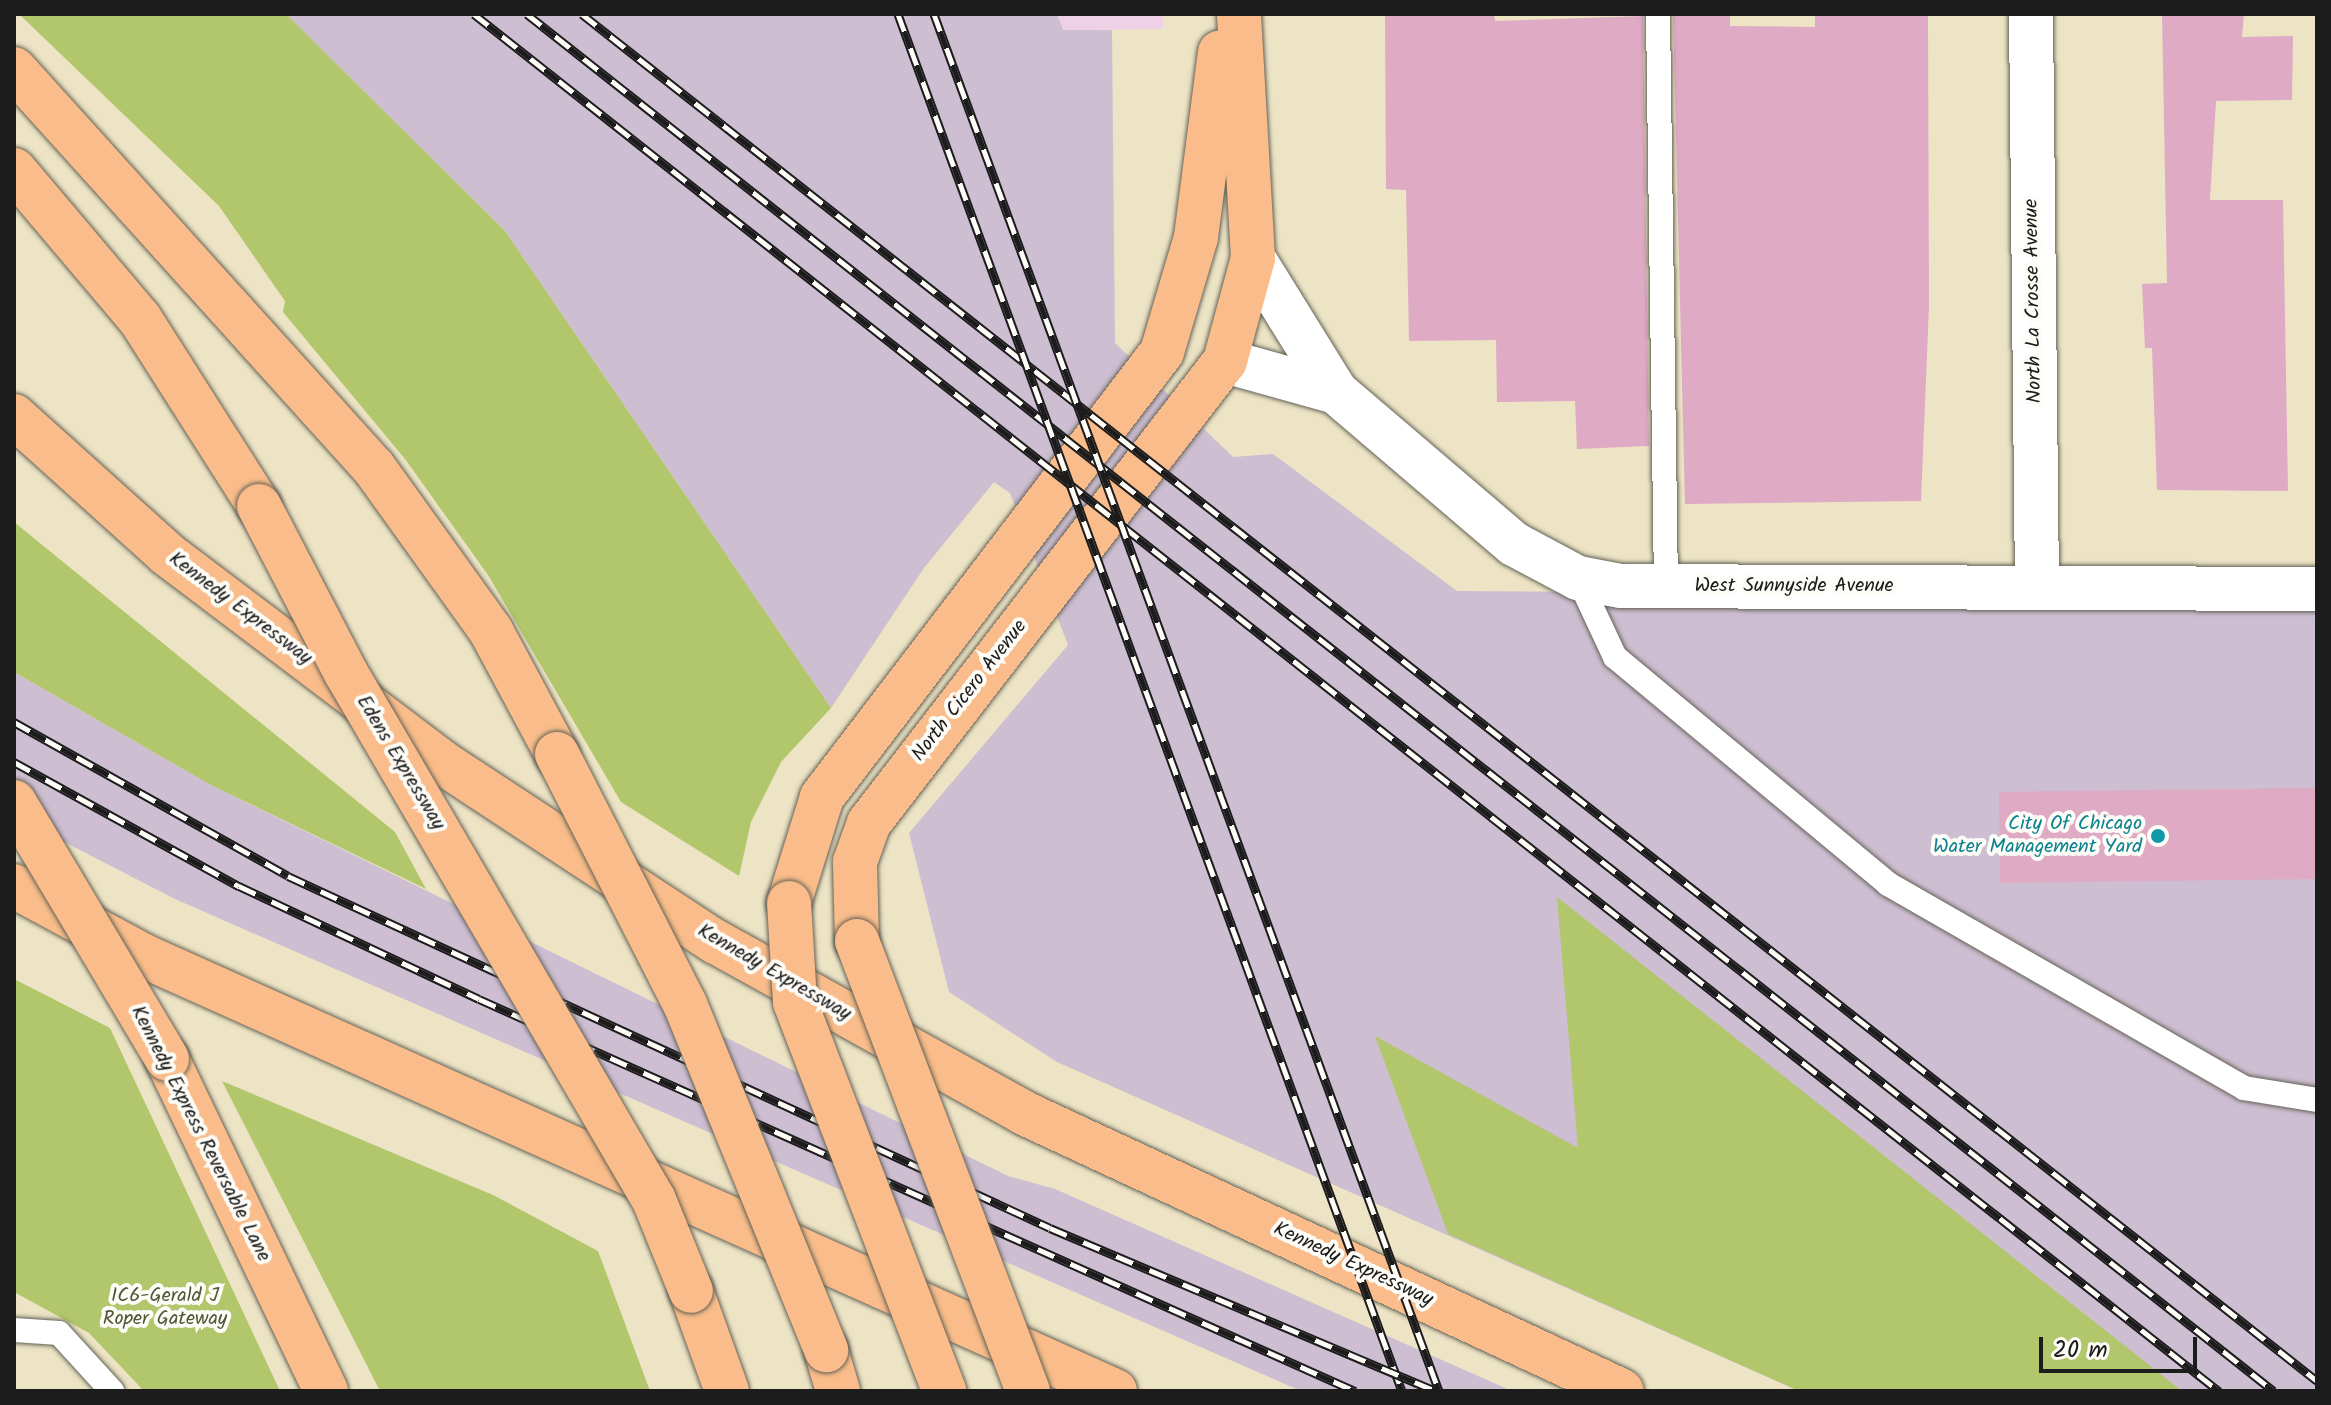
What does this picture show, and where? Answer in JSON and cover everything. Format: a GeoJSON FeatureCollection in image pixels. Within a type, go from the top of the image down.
{"type":"FeatureCollection","features":[{"type":"Feature","properties":{"kind":"main road"},"geometry":{"type":"LineString","coordinates":[[944,1391],[795,1002],[789,903],[822,797],[1162,352],[1196,237],[1224,14]]}},
{"type":"Feature","properties":{"kind":"main road","name":"North Cicero Avenue"},"geometry":{"type":"LineString","coordinates":[[1028,1391],[857,941],[855,862],[869,823],[1225,361],[1253,258],[1239,14]]}},
{"type":"Feature","properties":{"kind":"main road"},"geometry":{"type":"LineString","coordinates":[[14,69],[374,468],[491,631],[685,1004],[832,1371]]}},
{"type":"Feature","properties":{"kind":"main road","name":"Edens Expressway"},"geometry":{"type":"LineString","coordinates":[[14,170],[140,319],[259,506],[346,673],[654,1200],[727,1391]]}},
{"type":"Feature","properties":{"kind":"main road","name":"Kennedy Expressway"},"geometry":{"type":"LineString","coordinates":[[14,416],[167,554],[443,763],[716,942],[1024,1113],[1622,1391]]}},
{"type":"Feature","properties":{"kind":"main road","name":"Kennedy Express Reversable Lane"},"geometry":{"type":"LineString","coordinates":[[14,802],[167,1059],[326,1391]]}},
{"type":"Feature","properties":{"kind":"main road"},"geometry":{"type":"LineString","coordinates":[[14,886],[229,995],[1115,1391]]}},
{"type":"Feature","properties":{"kind":"street","name":"North La Crosse Avenue"},"geometry":{"type":"LineString","coordinates":[[2031,14],[2037,588]]}},
{"type":"Feature","properties":{"kind":"street","name":"West Sunnyside Avenue"},"geometry":{"type":"LineString","coordinates":[[1253,258],[1336,392],[1514,544],[1578,578],[1666,585],[2317,589]]}},
{"type":"Feature","properties":{"kind":"street","name":"West Sunnyside Avenue"},"geometry":{"type":"LineString","coordinates":[[1225,361],[1336,392]]}},
{"type":"Feature","properties":{"kind":"lane"},"geometry":{"type":"LineString","coordinates":[[1658,14],[1666,585]]}},
{"type":"Feature","properties":{"kind":"lane"},"geometry":{"type":"LineString","coordinates":[[1578,578],[1615,657],[1888,884],[2244,1088],[2317,1100]]}},
{"type":"Feature","properties":{"kind":"lane"},"geometry":{"type":"LineString","coordinates":[[14,1330],[59,1333],[112,1391]]}},
{"type":"Feature","properties":{"kind":"shaded area"},"geometry":{"type":"Polygon","coordinates":[[[286,14],[1057,14],[1063,30],[1112,30],[1115,343],[1233,457],[1273,454],[1457,591],[2317,596],[2317,1391],[1799,1391],[1057,1062],[949,992],[909,833],[1068,645],[1010,493],[994,482],[924,568],[831,708],[505,231],[286,14]]]}},
{"type":"Feature","properties":{"kind":"shaded area"},"geometry":{"type":"Polygon","coordinates":[[[1057,14],[1163,14],[1163,29],[1063,30],[1057,14]]]}},
{"type":"Feature","properties":{"kind":"shaded area"},"geometry":{"type":"Polygon","coordinates":[[[14,672],[211,785],[1008,1176],[1055,1189],[1512,1391],[1301,1391],[175,899],[14,816],[14,672]]]}},
{"type":"Feature","properties":{"kind":"green space"},"geometry":{"type":"Polygon","coordinates":[[[19,14],[286,14],[505,231],[831,708],[781,762],[751,822],[739,876],[621,802],[488,575],[405,459],[283,312],[285,301],[219,206],[19,14]]]}},
{"type":"Feature","properties":{"kind":"green space"},"geometry":{"type":"Polygon","coordinates":[[[14,522],[395,832],[426,889],[211,785],[14,672],[14,522]]]}},
{"type":"Feature","properties":{"kind":"green space"},"geometry":{"type":"Polygon","coordinates":[[[1557,897],[2182,1391],[1799,1391],[1448,1234],[1375,1036],[1578,1148],[1557,897]]]}},
{"type":"Feature","properties":{"kind":"green space","name":"IC6-Gerald J Roper Gateway"},"geometry":{"type":"Polygon","coordinates":[[[14,979],[110,1028],[280,1391],[144,1391],[89,1333],[14,1292],[14,979]]]}},
{"type":"Feature","properties":{"kind":"green space"},"geometry":{"type":"Polygon","coordinates":[[[222,1081],[493,1195],[598,1251],[650,1391],[380,1391],[222,1081]]]}},
{"type":"Feature","properties":{"kind":"building"},"geometry":{"type":"Polygon","coordinates":[[[1385,14],[1494,14],[1495,21],[1643,16],[1649,446],[1577,449],[1575,401],[1497,402],[1496,340],[1409,341],[1406,190],[1386,189],[1385,14]]]}},
{"type":"Feature","properties":{"kind":"building"},"geometry":{"type":"Polygon","coordinates":[[[1730,14],[1730,26],[1815,27],[1815,14],[1928,14],[1929,306],[1921,501],[1685,504],[1673,15],[1730,14]]]}},
{"type":"Feature","properties":{"kind":"building"},"geometry":{"type":"Polygon","coordinates":[[[2162,14],[2244,14],[2242,37],[2293,36],[2292,100],[2216,101],[2210,200],[2283,200],[2288,491],[2157,490],[2152,348],[2145,348],[2142,284],[2167,283],[2162,14]]]}},
{"type":"Feature","properties":{"kind":"building","name":"City Of Chicago Water Management Yard"},"geometry":{"type":"Polygon","coordinates":[[[2317,788],[2317,879],[2000,883],[1999,792],[2317,788]]]}},
{"type":"Feature","properties":{"kind":"railway"},"geometry":{"type":"LineString","coordinates":[[474,14],[2219,1391]]}},
{"type":"Feature","properties":{"kind":"railway"},"geometry":{"type":"LineString","coordinates":[[527,14],[2274,1391]]}},
{"type":"Feature","properties":{"kind":"railway"},"geometry":{"type":"LineString","coordinates":[[582,14],[2317,1381]]}},
{"type":"Feature","properties":{"kind":"railway"},"geometry":{"type":"LineString","coordinates":[[898,14],[1402,1391]]}},
{"type":"Feature","properties":{"kind":"railway"},"geometry":{"type":"LineString","coordinates":[[934,14],[1439,1391]]}},
{"type":"Feature","properties":{"kind":"railway"},"geometry":{"type":"LineString","coordinates":[[14,722],[288,876],[1050,1228],[1436,1391]]}},
{"type":"Feature","properties":{"kind":"railway"},"geometry":{"type":"LineString","coordinates":[[14,762],[239,886],[479,999],[1355,1391]]}},
{"type":"Feature","properties":{"kind":"place","name":"City Of Chicago Water Management Yard"},"geometry":{"type":"Point","coordinates":[2158,836]}}]}
